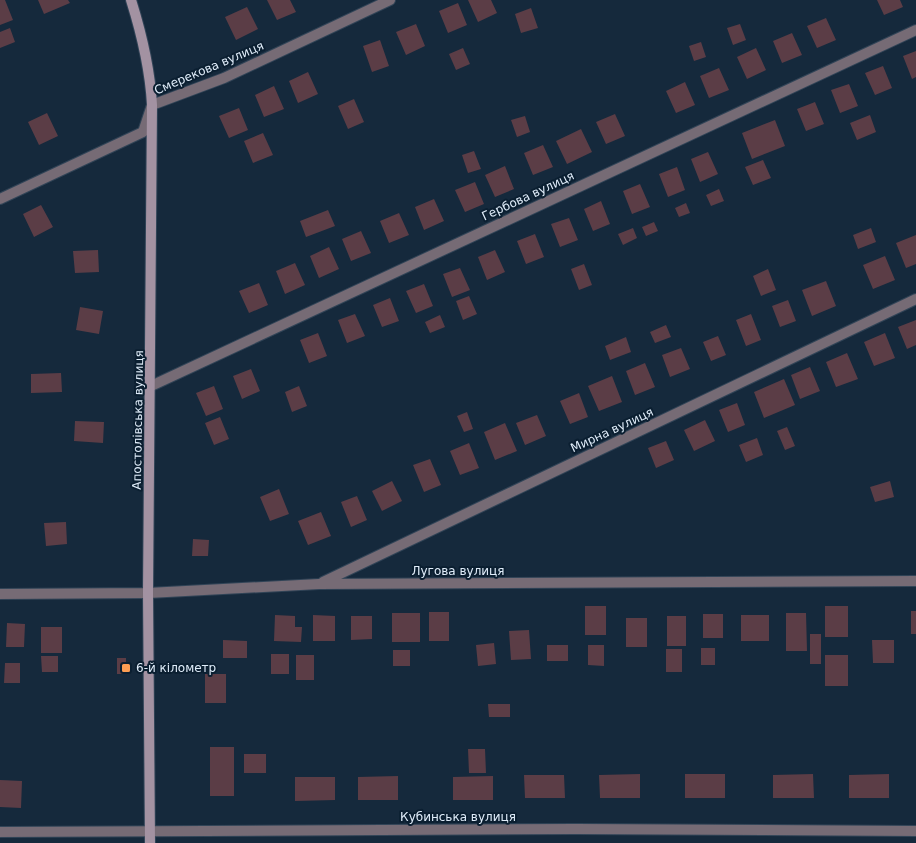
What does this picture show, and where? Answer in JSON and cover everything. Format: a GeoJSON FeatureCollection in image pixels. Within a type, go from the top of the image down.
{"type":"FeatureCollection","features":[{"type":"Feature","properties":{"kind":"street","name":"Апостолівська вулиця"},"geometry":{"type":"LineString","coordinates":[[131,0],[144,43],[151,79],[152,105],[148,593],[150,843]]}},
{"type":"Feature","properties":{"kind":"street","name":"Смерекова вулиця"},"geometry":{"type":"LineString","coordinates":[[0,200],[142,132],[152,105],[224,78],[390,0]]}},
{"type":"Feature","properties":{"kind":"street","name":"Гербова вулиця"},"geometry":{"type":"LineString","coordinates":[[151,386],[916,30]]}},
{"type":"Feature","properties":{"kind":"street","name":"Мирна вулиця"},"geometry":{"type":"LineString","coordinates":[[319,584],[916,299]]}},
{"type":"Feature","properties":{"kind":"street","name":"Лугова вулиця"},"geometry":{"type":"LineString","coordinates":[[0,594],[148,593],[319,584],[916,581]]}},
{"type":"Feature","properties":{"kind":"street","name":"Кубинська вулиця"},"geometry":{"type":"LineString","coordinates":[[0,832],[566,829],[916,831]]}},
{"type":"Feature","properties":{"kind":"building"},"geometry":{"type":"Polygon","coordinates":[[[0,0],[5,0],[13,20],[0,25],[0,0]]]}},
{"type":"Feature","properties":{"kind":"building"},"geometry":{"type":"Polygon","coordinates":[[[38,0],[68,0],[70,3],[44,14],[38,0]]]}},
{"type":"Feature","properties":{"kind":"building"},"geometry":{"type":"Polygon","coordinates":[[[267,0],[290,0],[296,12],[277,20],[267,0]]]}},
{"type":"Feature","properties":{"kind":"building"},"geometry":{"type":"Polygon","coordinates":[[[468,0],[491,0],[497,13],[478,22],[468,0]]]}},
{"type":"Feature","properties":{"kind":"building"},"geometry":{"type":"Polygon","coordinates":[[[877,0],[900,0],[903,7],[884,15],[877,0]]]}},
{"type":"Feature","properties":{"kind":"building"},"geometry":{"type":"Polygon","coordinates":[[[458,3],[467,25],[448,33],[439,11],[458,3]]]}},
{"type":"Feature","properties":{"kind":"building"},"geometry":{"type":"Polygon","coordinates":[[[247,7],[258,29],[236,40],[225,17],[247,7]]]}},
{"type":"Feature","properties":{"kind":"building"},"geometry":{"type":"Polygon","coordinates":[[[531,8],[538,28],[521,33],[515,14],[531,8]]]}},
{"type":"Feature","properties":{"kind":"building"},"geometry":{"type":"Polygon","coordinates":[[[826,18],[836,40],[817,48],[807,26],[826,18]]]}},
{"type":"Feature","properties":{"kind":"building"},"geometry":{"type":"Polygon","coordinates":[[[416,24],[425,46],[406,55],[396,32],[416,24]]]}},
{"type":"Feature","properties":{"kind":"building"},"geometry":{"type":"Polygon","coordinates":[[[740,24],[746,40],[733,45],[727,28],[740,24]]]}},
{"type":"Feature","properties":{"kind":"building"},"geometry":{"type":"Polygon","coordinates":[[[10,28],[15,42],[0,48],[0,32],[10,28]]]}},
{"type":"Feature","properties":{"kind":"building"},"geometry":{"type":"Polygon","coordinates":[[[792,33],[802,55],[782,63],[773,41],[792,33]]]}},
{"type":"Feature","properties":{"kind":"building"},"geometry":{"type":"Polygon","coordinates":[[[380,40],[389,66],[372,72],[363,46],[380,40]]]}},
{"type":"Feature","properties":{"kind":"building"},"geometry":{"type":"Polygon","coordinates":[[[701,42],[706,57],[694,61],[689,46],[701,42]]]}},
{"type":"Feature","properties":{"kind":"building"},"geometry":{"type":"Polygon","coordinates":[[[463,48],[470,64],[456,70],[449,54],[463,48]]]}},
{"type":"Feature","properties":{"kind":"building"},"geometry":{"type":"Polygon","coordinates":[[[756,48],[766,70],[747,79],[737,57],[756,48]]]}},
{"type":"Feature","properties":{"kind":"building"},"geometry":{"type":"Polygon","coordinates":[[[916,51],[916,77],[912,79],[903,56],[916,51]]]}},
{"type":"Feature","properties":{"kind":"building"},"geometry":{"type":"Polygon","coordinates":[[[883,66],[892,88],[875,95],[865,73],[883,66]]]}},
{"type":"Feature","properties":{"kind":"building"},"geometry":{"type":"Polygon","coordinates":[[[719,68],[729,90],[709,98],[700,76],[719,68]]]}},
{"type":"Feature","properties":{"kind":"building"},"geometry":{"type":"Polygon","coordinates":[[[308,72],[318,94],[298,103],[289,81],[308,72]]]}},
{"type":"Feature","properties":{"kind":"building"},"geometry":{"type":"Polygon","coordinates":[[[685,82],[695,105],[676,113],[666,91],[685,82]]]}},
{"type":"Feature","properties":{"kind":"building"},"geometry":{"type":"Polygon","coordinates":[[[849,84],[858,106],[840,113],[831,90],[849,84]]]}},
{"type":"Feature","properties":{"kind":"building"},"geometry":{"type":"Polygon","coordinates":[[[274,86],[284,109],[264,117],[255,95],[274,86]]]}},
{"type":"Feature","properties":{"kind":"building"},"geometry":{"type":"Polygon","coordinates":[[[354,99],[364,122],[348,129],[338,106],[354,99]]]}},
{"type":"Feature","properties":{"kind":"building"},"geometry":{"type":"Polygon","coordinates":[[[815,102],[824,124],[806,131],[797,109],[815,102]]]}},
{"type":"Feature","properties":{"kind":"building"},"geometry":{"type":"Polygon","coordinates":[[[239,108],[248,130],[229,138],[219,116],[239,108]]]}},
{"type":"Feature","properties":{"kind":"building"},"geometry":{"type":"Polygon","coordinates":[[[47,113],[58,136],[39,145],[28,122],[47,113]]]}},
{"type":"Feature","properties":{"kind":"building"},"geometry":{"type":"Polygon","coordinates":[[[615,114],[625,136],[606,144],[596,122],[615,114]]]}},
{"type":"Feature","properties":{"kind":"building"},"geometry":{"type":"Polygon","coordinates":[[[870,115],[876,132],[857,140],[850,123],[870,115]]]}},
{"type":"Feature","properties":{"kind":"building"},"geometry":{"type":"Polygon","coordinates":[[[525,116],[530,132],[517,137],[511,120],[525,116]]]}},
{"type":"Feature","properties":{"kind":"building"},"geometry":{"type":"Polygon","coordinates":[[[775,120],[785,146],[752,159],[742,133],[775,120]]]}},
{"type":"Feature","properties":{"kind":"building"},"geometry":{"type":"Polygon","coordinates":[[[581,129],[592,152],[567,164],[556,141],[581,129]]]}},
{"type":"Feature","properties":{"kind":"building"},"geometry":{"type":"Polygon","coordinates":[[[263,133],[273,155],[253,163],[244,141],[263,133]]]}},
{"type":"Feature","properties":{"kind":"building"},"geometry":{"type":"Polygon","coordinates":[[[543,145],[553,167],[533,175],[524,153],[543,145]]]}},
{"type":"Feature","properties":{"kind":"building"},"geometry":{"type":"Polygon","coordinates":[[[474,151],[481,169],[468,173],[462,155],[474,151]]]}},
{"type":"Feature","properties":{"kind":"building"},"geometry":{"type":"Polygon","coordinates":[[[708,152],[718,174],[700,182],[691,159],[708,152]]]}},
{"type":"Feature","properties":{"kind":"building"},"geometry":{"type":"Polygon","coordinates":[[[763,160],[771,178],[753,185],[745,167],[763,160]]]}},
{"type":"Feature","properties":{"kind":"building"},"geometry":{"type":"Polygon","coordinates":[[[505,166],[514,189],[495,197],[485,175],[505,166]]]}},
{"type":"Feature","properties":{"kind":"building"},"geometry":{"type":"Polygon","coordinates":[[[677,167],[685,190],[668,197],[659,174],[677,167]]]}},
{"type":"Feature","properties":{"kind":"building"},"geometry":{"type":"Polygon","coordinates":[[[475,182],[484,204],[465,212],[455,190],[475,182]]]}},
{"type":"Feature","properties":{"kind":"building"},"geometry":{"type":"Polygon","coordinates":[[[640,184],[650,207],[632,214],[623,191],[640,184]]]}},
{"type":"Feature","properties":{"kind":"building"},"geometry":{"type":"Polygon","coordinates":[[[719,189],[724,201],[711,206],[706,195],[719,189]]]}},
{"type":"Feature","properties":{"kind":"building"},"geometry":{"type":"Polygon","coordinates":[[[434,199],[444,221],[424,230],[415,207],[434,199]]]}},
{"type":"Feature","properties":{"kind":"building"},"geometry":{"type":"Polygon","coordinates":[[[601,201],[610,224],[593,231],[584,209],[601,201]]]}},
{"type":"Feature","properties":{"kind":"building"},"geometry":{"type":"Polygon","coordinates":[[[686,203],[690,213],[679,217],[675,208],[686,203]]]}},
{"type":"Feature","properties":{"kind":"building"},"geometry":{"type":"Polygon","coordinates":[[[41,205],[53,227],[34,237],[23,214],[41,205]]]}},
{"type":"Feature","properties":{"kind":"building"},"geometry":{"type":"Polygon","coordinates":[[[328,210],[335,226],[306,237],[300,221],[328,210]]]}},
{"type":"Feature","properties":{"kind":"building"},"geometry":{"type":"Polygon","coordinates":[[[399,213],[409,235],[389,243],[380,221],[399,213]]]}},
{"type":"Feature","properties":{"kind":"building"},"geometry":{"type":"Polygon","coordinates":[[[569,218],[578,240],[560,247],[551,224],[569,218]]]}},
{"type":"Feature","properties":{"kind":"building"},"geometry":{"type":"Polygon","coordinates":[[[654,222],[658,231],[646,236],[642,227],[654,222]]]}},
{"type":"Feature","properties":{"kind":"building"},"geometry":{"type":"Polygon","coordinates":[[[633,228],[637,238],[623,245],[618,234],[633,228]]]}},
{"type":"Feature","properties":{"kind":"building"},"geometry":{"type":"Polygon","coordinates":[[[871,228],[876,242],[858,249],[853,235],[871,228]]]}},
{"type":"Feature","properties":{"kind":"building"},"geometry":{"type":"Polygon","coordinates":[[[361,231],[371,253],[351,261],[342,239],[361,231]]]}},
{"type":"Feature","properties":{"kind":"building"},"geometry":{"type":"Polygon","coordinates":[[[535,234],[544,257],[526,264],[517,241],[535,234]]]}},
{"type":"Feature","properties":{"kind":"building"},"geometry":{"type":"Polygon","coordinates":[[[916,235],[916,264],[906,268],[896,243],[916,235]]]}},
{"type":"Feature","properties":{"kind":"building"},"geometry":{"type":"Polygon","coordinates":[[[329,247],[339,269],[319,278],[310,256],[329,247]]]}},
{"type":"Feature","properties":{"kind":"building"},"geometry":{"type":"Polygon","coordinates":[[[98,250],[99,272],[75,273],[73,251],[98,250]]]}},
{"type":"Feature","properties":{"kind":"building"},"geometry":{"type":"Polygon","coordinates":[[[495,250],[505,272],[487,280],[478,257],[495,250]]]}},
{"type":"Feature","properties":{"kind":"building"},"geometry":{"type":"Polygon","coordinates":[[[885,256],[895,280],[873,289],[863,265],[885,256]]]}},
{"type":"Feature","properties":{"kind":"building"},"geometry":{"type":"Polygon","coordinates":[[[295,263],[305,285],[285,294],[276,271],[295,263]]]}},
{"type":"Feature","properties":{"kind":"building"},"geometry":{"type":"Polygon","coordinates":[[[584,264],[592,285],[579,290],[571,269],[584,264]]]}},
{"type":"Feature","properties":{"kind":"building"},"geometry":{"type":"Polygon","coordinates":[[[460,268],[470,290],[452,297],[443,274],[460,268]]]}},
{"type":"Feature","properties":{"kind":"building"},"geometry":{"type":"Polygon","coordinates":[[[768,269],[776,290],[761,296],[753,276],[768,269]]]}},
{"type":"Feature","properties":{"kind":"building"},"geometry":{"type":"Polygon","coordinates":[[[826,281],[836,306],[812,316],[802,290],[826,281]]]}},
{"type":"Feature","properties":{"kind":"building"},"geometry":{"type":"Polygon","coordinates":[[[259,283],[268,305],[249,313],[239,291],[259,283]]]}},
{"type":"Feature","properties":{"kind":"building"},"geometry":{"type":"Polygon","coordinates":[[[424,284],[433,306],[416,313],[406,291],[424,284]]]}},
{"type":"Feature","properties":{"kind":"building"},"geometry":{"type":"Polygon","coordinates":[[[469,296],[477,314],[463,320],[456,301],[469,296]]]}},
{"type":"Feature","properties":{"kind":"building"},"geometry":{"type":"Polygon","coordinates":[[[390,298],[399,321],[382,327],[373,305],[390,298]]]}},
{"type":"Feature","properties":{"kind":"building"},"geometry":{"type":"Polygon","coordinates":[[[788,300],[796,321],[780,327],[772,306],[788,300]]]}},
{"type":"Feature","properties":{"kind":"building"},"geometry":{"type":"Polygon","coordinates":[[[80,307],[103,311],[99,334],[76,330],[80,307]]]}},
{"type":"Feature","properties":{"kind":"building"},"geometry":{"type":"Polygon","coordinates":[[[355,314],[365,336],[347,343],[338,320],[355,314]]]}},
{"type":"Feature","properties":{"kind":"building"},"geometry":{"type":"Polygon","coordinates":[[[751,314],[761,340],[746,346],[736,320],[751,314]]]}},
{"type":"Feature","properties":{"kind":"building"},"geometry":{"type":"Polygon","coordinates":[[[440,315],[445,327],[430,333],[425,322],[440,315]]]}},
{"type":"Feature","properties":{"kind":"building"},"geometry":{"type":"Polygon","coordinates":[[[916,320],[916,345],[907,349],[898,327],[916,320]]]}},
{"type":"Feature","properties":{"kind":"building"},"geometry":{"type":"Polygon","coordinates":[[[666,325],[671,337],[655,343],[650,332],[666,325]]]}},
{"type":"Feature","properties":{"kind":"building"},"geometry":{"type":"Polygon","coordinates":[[[318,333],[327,356],[309,363],[300,340],[318,333]]]}},
{"type":"Feature","properties":{"kind":"building"},"geometry":{"type":"Polygon","coordinates":[[[885,333],[895,358],[874,366],[864,342],[885,333]]]}},
{"type":"Feature","properties":{"kind":"building"},"geometry":{"type":"Polygon","coordinates":[[[718,336],[726,355],[711,361],[703,342],[718,336]]]}},
{"type":"Feature","properties":{"kind":"building"},"geometry":{"type":"Polygon","coordinates":[[[626,337],[631,352],[610,360],[605,346],[626,337]]]}},
{"type":"Feature","properties":{"kind":"building"},"geometry":{"type":"Polygon","coordinates":[[[681,348],[690,369],[670,377],[662,355],[681,348]]]}},
{"type":"Feature","properties":{"kind":"building"},"geometry":{"type":"Polygon","coordinates":[[[847,353],[858,379],[836,387],[826,362],[847,353]]]}},
{"type":"Feature","properties":{"kind":"building"},"geometry":{"type":"Polygon","coordinates":[[[645,363],[655,387],[635,395],[626,371],[645,363]]]}},
{"type":"Feature","properties":{"kind":"building"},"geometry":{"type":"Polygon","coordinates":[[[810,367],[820,391],[800,399],[791,375],[810,367]]]}},
{"type":"Feature","properties":{"kind":"building"},"geometry":{"type":"Polygon","coordinates":[[[251,369],[260,391],[242,399],[233,376],[251,369]]]}},
{"type":"Feature","properties":{"kind":"building"},"geometry":{"type":"Polygon","coordinates":[[[61,373],[62,392],[31,393],[31,374],[61,373]]]}},
{"type":"Feature","properties":{"kind":"building"},"geometry":{"type":"Polygon","coordinates":[[[612,376],[622,402],[599,411],[588,386],[612,376]]]}},
{"type":"Feature","properties":{"kind":"building"},"geometry":{"type":"Polygon","coordinates":[[[784,379],[795,405],[764,418],[754,392],[784,379]]]}},
{"type":"Feature","properties":{"kind":"building"},"geometry":{"type":"Polygon","coordinates":[[[214,386],[223,409],[206,416],[196,393],[214,386]]]}},
{"type":"Feature","properties":{"kind":"building"},"geometry":{"type":"Polygon","coordinates":[[[299,386],[307,406],[292,412],[285,392],[299,386]]]}},
{"type":"Feature","properties":{"kind":"building"},"geometry":{"type":"Polygon","coordinates":[[[579,393],[588,417],[570,424],[560,401],[579,393]]]}},
{"type":"Feature","properties":{"kind":"building"},"geometry":{"type":"Polygon","coordinates":[[[737,403],[745,425],[728,432],[719,410],[737,403]]]}},
{"type":"Feature","properties":{"kind":"building"},"geometry":{"type":"Polygon","coordinates":[[[467,412],[473,429],[464,432],[457,416],[467,412]]]}},
{"type":"Feature","properties":{"kind":"building"},"geometry":{"type":"Polygon","coordinates":[[[537,415],[546,436],[525,445],[516,423],[537,415]]]}},
{"type":"Feature","properties":{"kind":"building"},"geometry":{"type":"Polygon","coordinates":[[[220,417],[229,439],[214,445],[205,423],[220,417]]]}},
{"type":"Feature","properties":{"kind":"building"},"geometry":{"type":"Polygon","coordinates":[[[705,420],[715,441],[694,451],[684,430],[705,420]]]}},
{"type":"Feature","properties":{"kind":"building"},"geometry":{"type":"Polygon","coordinates":[[[75,421],[104,422],[103,443],[74,441],[75,421]]]}},
{"type":"Feature","properties":{"kind":"building"},"geometry":{"type":"Polygon","coordinates":[[[505,423],[517,451],[495,460],[484,432],[505,423]]]}},
{"type":"Feature","properties":{"kind":"building"},"geometry":{"type":"Polygon","coordinates":[[[787,427],[795,446],[785,450],[777,431],[787,427]]]}},
{"type":"Feature","properties":{"kind":"building"},"geometry":{"type":"Polygon","coordinates":[[[757,438],[763,455],[746,462],[739,445],[757,438]]]}},
{"type":"Feature","properties":{"kind":"building"},"geometry":{"type":"Polygon","coordinates":[[[666,441],[674,460],[656,468],[648,448],[666,441]]]}},
{"type":"Feature","properties":{"kind":"building"},"geometry":{"type":"Polygon","coordinates":[[[469,443],[479,468],[460,475],[450,451],[469,443]]]}},
{"type":"Feature","properties":{"kind":"building"},"geometry":{"type":"Polygon","coordinates":[[[430,459],[441,485],[424,492],[413,465],[430,459]]]}},
{"type":"Feature","properties":{"kind":"building"},"geometry":{"type":"Polygon","coordinates":[[[392,481],[402,501],[382,511],[372,491],[392,481]]]}},
{"type":"Feature","properties":{"kind":"building"},"geometry":{"type":"Polygon","coordinates":[[[890,481],[894,497],[875,502],[870,487],[890,481]]]}},
{"type":"Feature","properties":{"kind":"building"},"geometry":{"type":"Polygon","coordinates":[[[279,489],[289,514],[270,521],[260,497],[279,489]]]}},
{"type":"Feature","properties":{"kind":"building"},"geometry":{"type":"Polygon","coordinates":[[[357,496],[367,520],[351,527],[341,502],[357,496]]]}},
{"type":"Feature","properties":{"kind":"building"},"geometry":{"type":"Polygon","coordinates":[[[321,512],[331,536],[308,545],[298,521],[321,512]]]}},
{"type":"Feature","properties":{"kind":"building"},"geometry":{"type":"Polygon","coordinates":[[[66,522],[67,544],[46,546],[44,523],[66,522]]]}},
{"type":"Feature","properties":{"kind":"building"},"geometry":{"type":"Polygon","coordinates":[[[193,539],[209,540],[208,556],[192,556],[193,539]]]}},
{"type":"Feature","properties":{"kind":"building"},"geometry":{"type":"Polygon","coordinates":[[[585,606],[606,606],[606,635],[585,635],[585,606]]]}},
{"type":"Feature","properties":{"kind":"building"},"geometry":{"type":"Polygon","coordinates":[[[825,606],[848,606],[848,637],[825,637],[825,606]]]}},
{"type":"Feature","properties":{"kind":"building"},"geometry":{"type":"Polygon","coordinates":[[[911,611],[916,611],[916,634],[911,634],[911,611]]]}},
{"type":"Feature","properties":{"kind":"building"},"geometry":{"type":"Polygon","coordinates":[[[429,612],[449,612],[449,641],[429,641],[429,612]]]}},
{"type":"Feature","properties":{"kind":"building"},"geometry":{"type":"Polygon","coordinates":[[[392,613],[420,613],[420,642],[392,642],[392,613]]]}},
{"type":"Feature","properties":{"kind":"building"},"geometry":{"type":"Polygon","coordinates":[[[786,613],[806,613],[807,651],[786,651],[786,613]]]}},
{"type":"Feature","properties":{"kind":"building"},"geometry":{"type":"Polygon","coordinates":[[[703,614],[723,614],[723,638],[703,638],[703,614]]]}},
{"type":"Feature","properties":{"kind":"building"},"geometry":{"type":"Polygon","coordinates":[[[275,615],[295,616],[295,627],[302,627],[301,642],[274,641],[275,615]]]}},
{"type":"Feature","properties":{"kind":"building"},"geometry":{"type":"Polygon","coordinates":[[[313,615],[335,616],[335,641],[313,641],[313,615]]]}},
{"type":"Feature","properties":{"kind":"building"},"geometry":{"type":"Polygon","coordinates":[[[741,615],[769,615],[769,641],[741,641],[741,615]]]}},
{"type":"Feature","properties":{"kind":"building"},"geometry":{"type":"Polygon","coordinates":[[[351,616],[372,616],[372,639],[351,640],[351,616]]]}},
{"type":"Feature","properties":{"kind":"building"},"geometry":{"type":"Polygon","coordinates":[[[667,616],[686,616],[686,646],[667,646],[667,616]]]}},
{"type":"Feature","properties":{"kind":"building"},"geometry":{"type":"Polygon","coordinates":[[[626,618],[647,618],[647,647],[626,647],[626,618]]]}},
{"type":"Feature","properties":{"kind":"building"},"geometry":{"type":"Polygon","coordinates":[[[7,623],[25,624],[24,647],[6,647],[7,623]]]}},
{"type":"Feature","properties":{"kind":"building"},"geometry":{"type":"Polygon","coordinates":[[[41,627],[62,627],[62,653],[41,653],[41,627]]]}},
{"type":"Feature","properties":{"kind":"building"},"geometry":{"type":"Polygon","coordinates":[[[529,630],[531,659],[511,660],[509,631],[529,630]]]}},
{"type":"Feature","properties":{"kind":"building"},"geometry":{"type":"Polygon","coordinates":[[[810,634],[821,634],[821,664],[810,664],[810,634]]]}},
{"type":"Feature","properties":{"kind":"building"},"geometry":{"type":"Polygon","coordinates":[[[223,640],[247,641],[247,658],[223,658],[223,640]]]}},
{"type":"Feature","properties":{"kind":"building"},"geometry":{"type":"Polygon","coordinates":[[[872,640],[894,640],[894,663],[873,663],[872,640]]]}},
{"type":"Feature","properties":{"kind":"building"},"geometry":{"type":"Polygon","coordinates":[[[494,643],[496,664],[478,666],[476,645],[494,643]]]}},
{"type":"Feature","properties":{"kind":"building"},"geometry":{"type":"Polygon","coordinates":[[[547,645],[568,645],[568,661],[547,661],[547,645]]]}},
{"type":"Feature","properties":{"kind":"building"},"geometry":{"type":"Polygon","coordinates":[[[588,645],[604,645],[604,666],[588,665],[588,645]]]}},
{"type":"Feature","properties":{"kind":"building"},"geometry":{"type":"Polygon","coordinates":[[[701,648],[715,648],[715,665],[701,665],[701,648]]]}},
{"type":"Feature","properties":{"kind":"building"},"geometry":{"type":"Polygon","coordinates":[[[666,649],[682,649],[682,672],[666,672],[666,649]]]}},
{"type":"Feature","properties":{"kind":"building"},"geometry":{"type":"Polygon","coordinates":[[[393,650],[410,650],[410,666],[393,666],[393,650]]]}},
{"type":"Feature","properties":{"kind":"building"},"geometry":{"type":"Polygon","coordinates":[[[271,654],[289,654],[289,674],[271,674],[271,654]]]}},
{"type":"Feature","properties":{"kind":"building"},"geometry":{"type":"Polygon","coordinates":[[[296,655],[314,655],[314,680],[296,680],[296,655]]]}},
{"type":"Feature","properties":{"kind":"building"},"geometry":{"type":"Polygon","coordinates":[[[825,655],[848,655],[848,686],[825,686],[825,655]]]}},
{"type":"Feature","properties":{"kind":"building"},"geometry":{"type":"Polygon","coordinates":[[[41,656],[58,656],[58,672],[42,672],[41,656]]]}},
{"type":"Feature","properties":{"kind":"building"},"geometry":{"type":"Polygon","coordinates":[[[117,658],[126,658],[126,674],[117,674],[117,658]]]}},
{"type":"Feature","properties":{"kind":"building"},"geometry":{"type":"Polygon","coordinates":[[[5,663],[20,663],[20,683],[4,683],[5,663]]]}},
{"type":"Feature","properties":{"kind":"building"},"geometry":{"type":"Polygon","coordinates":[[[205,674],[226,674],[226,703],[205,703],[205,674]]]}},
{"type":"Feature","properties":{"kind":"building"},"geometry":{"type":"Polygon","coordinates":[[[488,704],[510,704],[510,717],[489,717],[488,704]]]}},
{"type":"Feature","properties":{"kind":"building"},"geometry":{"type":"Polygon","coordinates":[[[210,747],[234,747],[234,796],[210,796],[210,747]]]}},
{"type":"Feature","properties":{"kind":"building"},"geometry":{"type":"Polygon","coordinates":[[[468,749],[485,749],[486,773],[469,773],[468,749]]]}},
{"type":"Feature","properties":{"kind":"building"},"geometry":{"type":"Polygon","coordinates":[[[244,754],[266,754],[266,773],[244,773],[244,754]]]}},
{"type":"Feature","properties":{"kind":"building"},"geometry":{"type":"Polygon","coordinates":[[[640,774],[640,798],[600,798],[599,775],[640,774]]]}},
{"type":"Feature","properties":{"kind":"building"},"geometry":{"type":"Polygon","coordinates":[[[685,774],[725,774],[725,798],[685,798],[685,774]]]}},
{"type":"Feature","properties":{"kind":"building"},"geometry":{"type":"Polygon","coordinates":[[[813,774],[814,798],[773,798],[773,775],[813,774]]]}},
{"type":"Feature","properties":{"kind":"building"},"geometry":{"type":"Polygon","coordinates":[[[889,774],[889,798],[849,798],[849,775],[889,774]]]}},
{"type":"Feature","properties":{"kind":"building"},"geometry":{"type":"Polygon","coordinates":[[[524,775],[564,775],[565,798],[525,798],[524,775]]]}},
{"type":"Feature","properties":{"kind":"building"},"geometry":{"type":"Polygon","coordinates":[[[398,776],[398,800],[358,800],[358,777],[398,776]]]}},
{"type":"Feature","properties":{"kind":"building"},"geometry":{"type":"Polygon","coordinates":[[[493,776],[493,800],[453,800],[453,777],[493,776]]]}},
{"type":"Feature","properties":{"kind":"building"},"geometry":{"type":"Polygon","coordinates":[[[295,777],[335,777],[335,800],[295,801],[295,777]]]}},
{"type":"Feature","properties":{"kind":"building"},"geometry":{"type":"Polygon","coordinates":[[[0,780],[22,781],[21,808],[0,807],[0,780]]]}},
{"type":"Feature","properties":{"kind":"place","name":"6-й кілометр"},"geometry":{"type":"Point","coordinates":[126,668]}}]}
